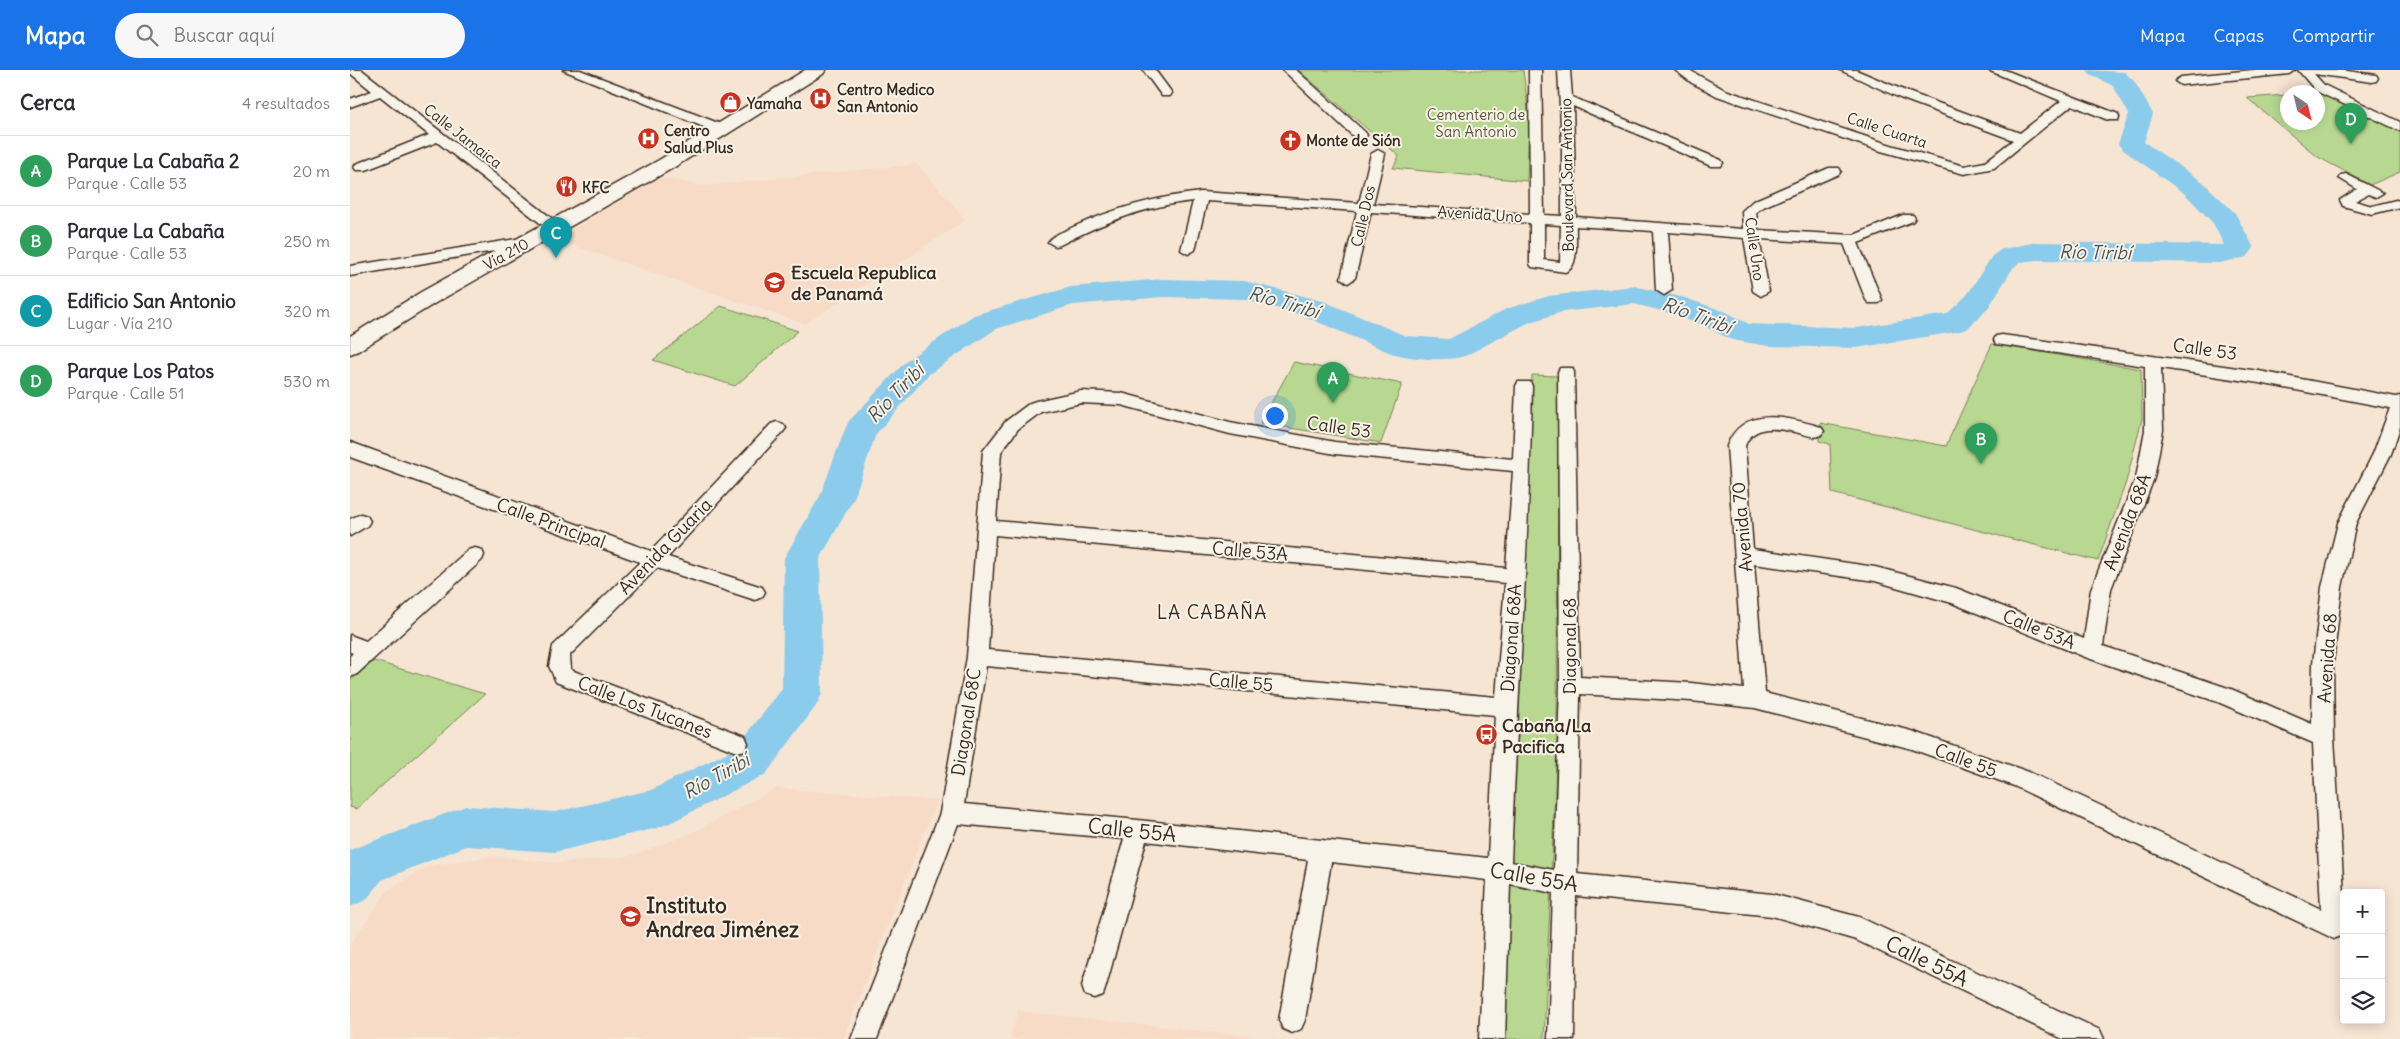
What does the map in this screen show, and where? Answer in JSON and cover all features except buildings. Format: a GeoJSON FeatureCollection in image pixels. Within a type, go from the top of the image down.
{"type":"FeatureCollection","features":[{"type":"Feature","properties":{"kind":"main road","name":"Vía 210"},"geometry":{"type":"LineString","coordinates":[[350,346],[429,297],[649,174],[817,70]]}},
{"type":"Feature","properties":{"kind":"street","name":"Calle Jamaica"},"geometry":{"type":"LineString","coordinates":[[354,70],[554,227]]}},
{"type":"Feature","properties":{"kind":"street"},"geometry":{"type":"LineString","coordinates":[[569,70],[721,129]]}},
{"type":"Feature","properties":{"kind":"street"},"geometry":{"type":"LineString","coordinates":[[1149,70],[1166,93]]}},
{"type":"Feature","properties":{"kind":"street"},"geometry":{"type":"LineString","coordinates":[[1289,70],[1360,134]]}},
{"type":"Feature","properties":{"kind":"street","name":"Boulevard San Antonio"},"geometry":{"type":"LineString","coordinates":[[1535,70],[1537,117],[1537,264],[1567,265],[1570,220],[1567,99],[1564,70]]}},
{"type":"Feature","properties":{"kind":"street","name":"Calle Cuarta"},"geometry":{"type":"LineString","coordinates":[[1682,70],[1696,80],[1721,93],[1955,168],[1972,169],[1986,166],[2023,139],[2070,100]]}},
{"type":"Feature","properties":{"kind":"street"},"geometry":{"type":"LineString","coordinates":[[1846,70],[1904,95],[2023,139]]}},
{"type":"Feature","properties":{"kind":"street"},"geometry":{"type":"LineString","coordinates":[[1994,70],[2112,117]]}},
{"type":"Feature","properties":{"kind":"street"},"geometry":{"type":"LineString","coordinates":[[2181,81],[2289,70]]}},
{"type":"Feature","properties":{"kind":"street"},"geometry":{"type":"LineString","coordinates":[[2304,70],[2320,88],[2400,127]]}},
{"type":"Feature","properties":{"kind":"street"},"geometry":{"type":"LineString","coordinates":[[2314,70],[2372,78]]}},
{"type":"Feature","properties":{"kind":"street"},"geometry":{"type":"LineString","coordinates":[[350,103],[380,92]]}},
{"type":"Feature","properties":{"kind":"street"},"geometry":{"type":"LineString","coordinates":[[1567,99],[1716,163]]}},
{"type":"Feature","properties":{"kind":"street"},"geometry":{"type":"LineString","coordinates":[[361,167],[437,137]]}},
{"type":"Feature","properties":{"kind":"street","name":"Calle Dos"},"geometry":{"type":"LineString","coordinates":[[1348,278],[1378,154]]}},
{"type":"Feature","properties":{"kind":"street","name":"Calle Uno"},"geometry":{"type":"LineString","coordinates":[[1762,292],[1751,234],[1749,211],[1758,204],[1834,171]]}},
{"type":"Feature","properties":{"kind":"street"},"geometry":{"type":"LineString","coordinates":[[2346,178],[2398,205]]}},
{"type":"Feature","properties":{"kind":"street"},"geometry":{"type":"LineString","coordinates":[[2368,190],[2350,197],[2347,200],[2348,203],[2370,212],[2379,212],[2398,205]]}},
{"type":"Feature","properties":{"kind":"street"},"geometry":{"type":"LineString","coordinates":[[1188,250],[1201,196]]}},
{"type":"Feature","properties":{"kind":"street","name":"Avenida Uno"},"geometry":{"type":"LineString","coordinates":[[1055,242],[1082,228],[1146,206],[1178,198],[1201,196],[1536,217],[1850,240],[1908,218]]}},
{"type":"Feature","properties":{"kind":"street"},"geometry":{"type":"LineString","coordinates":[[1660,227],[1664,290]]}},
{"type":"Feature","properties":{"kind":"street"},"geometry":{"type":"LineString","coordinates":[[1850,240],[1874,300]]}},
{"type":"Feature","properties":{"kind":"street"},"geometry":{"type":"LineString","coordinates":[[350,271],[529,241]]}},
{"type":"Feature","properties":{"kind":"street","name":"Calle 53"},"geometry":{"type":"LineString","coordinates":[[2002,340],[2259,377],[2400,403]]}},
{"type":"Feature","properties":{"kind":"street","name":"Avenida 68A"},"geometry":{"type":"LineString","coordinates":[[2092,651],[2101,589],[2145,478],[2154,430],[2153,362]]}},
{"type":"Feature","properties":{"kind":"street","name":"Diagonal 68"},"geometry":{"type":"LineString","coordinates":[[1561,1039],[1570,686],[1566,372]]}},
{"type":"Feature","properties":{"kind":"street","name":"Diagonal 68A"},"geometry":{"type":"LineString","coordinates":[[1492,1039],[1498,870],[1506,707],[1522,466],[1524,386]]}},
{"type":"Feature","properties":{"kind":"street","name":"Calle 53"},"geometry":{"type":"LineString","coordinates":[[1036,407],[1081,397],[1121,400],[1230,428],[1334,448],[1522,466]]}},
{"type":"Feature","properties":{"kind":"street","name":"Avenida 68"},"geometry":{"type":"LineString","coordinates":[[2334,927],[2323,738],[2323,663],[2332,587],[2347,523],[2382,454],[2400,403]]}},
{"type":"Feature","properties":{"kind":"street","name":"Diagonal 68C"},"geometry":{"type":"LineString","coordinates":[[864,1039],[951,813],[977,657],[992,451],[1012,425],[1036,407]]}},
{"type":"Feature","properties":{"kind":"street","name":"Avenida 70"},"geometry":{"type":"LineString","coordinates":[[1755,700],[1736,446],[1742,432],[1758,424],[1777,422],[1815,431]]}},
{"type":"Feature","properties":{"kind":"street","name":"Avenida Guaria"},"geometry":{"type":"LineString","coordinates":[[559,666],[560,652],[654,560],[778,428]]}},
{"type":"Feature","properties":{"kind":"street","name":"Calle Principal"},"geometry":{"type":"LineString","coordinates":[[350,448],[352,451],[654,560],[755,592]]}},
{"type":"Feature","properties":{"kind":"street","name":"Calle 53A"},"geometry":{"type":"LineString","coordinates":[[985,527],[1515,576]]}},
{"type":"Feature","properties":{"kind":"street"},"geometry":{"type":"LineString","coordinates":[[350,668],[475,555]]}},
{"type":"Feature","properties":{"kind":"street","name":"Calle 53A"},"geometry":{"type":"LineString","coordinates":[[1745,555],[1875,574],[1956,596],[2092,651],[2224,695],[2323,738]]}},
{"type":"Feature","properties":{"kind":"street"},"geometry":{"type":"LineString","coordinates":[[350,643],[369,651]]}},
{"type":"Feature","properties":{"kind":"street","name":"Calle 55"},"geometry":{"type":"LineString","coordinates":[[977,657],[1506,707]]}},
{"type":"Feature","properties":{"kind":"street","name":"Calle Los Tucanes"},"geometry":{"type":"LineString","coordinates":[[559,666],[563,676],[737,742]]}},
{"type":"Feature","properties":{"kind":"street","name":"Calle 55"},"geometry":{"type":"LineString","coordinates":[[1570,686],[1691,692],[1755,700],[1912,740],[2021,780],[2334,927]]}},
{"type":"Feature","properties":{"kind":"street","name":"Calle 55A"},"geometry":{"type":"LineString","coordinates":[[951,813],[1138,830],[1321,852],[1498,870],[1566,884],[1772,905],[1859,929],[2091,1039]]}},
{"type":"Feature","properties":{"kind":"street"},"geometry":{"type":"LineString","coordinates":[[1094,986],[1138,830]]}},
{"type":"Feature","properties":{"kind":"street"},"geometry":{"type":"LineString","coordinates":[[1292,1020],[1321,852]]}},
{"type":"Feature","properties":{"kind":"shaded area","name":"Escuela Republica de Panamá"},"geometry":{"type":"Polygon","coordinates":[[[917,164],[966,220],[805,324],[556,240],[658,177],[702,186],[917,164]]]}},
{"type":"Feature","properties":{"kind":"shaded area","name":"Instituto Andrea Jiménez"},"geometry":{"type":"Polygon","coordinates":[[[776,788],[937,800],[843,1039],[350,1039],[350,944],[389,889],[428,866],[493,856],[559,863],[630,856],[692,833],[776,788]]]}},
{"type":"Feature","properties":{"kind":"shaded area"},"geometry":{"type":"Polygon","coordinates":[[[1018,1011],[1278,1039],[1010,1039],[1018,1011]]]}},
{"type":"Feature","properties":{"kind":"green space","name":"Cementerio de San Antonio"},"geometry":{"type":"Polygon","coordinates":[[[1298,70],[1523,70],[1529,117],[1527,181],[1393,168],[1399,156],[1298,70]]]}},
{"type":"Feature","properties":{"kind":"green space"},"geometry":{"type":"Polygon","coordinates":[[[2325,94],[2400,131],[2400,172],[2370,185],[2318,157],[2286,130],[2325,130],[2325,94]]]}},
{"type":"Feature","properties":{"kind":"green space"},"geometry":{"type":"Polygon","coordinates":[[[2280,96],[2280,125],[2247,98],[2280,96]]]}},
{"type":"Feature","properties":{"kind":"green space"},"geometry":{"type":"Polygon","coordinates":[[[721,306],[798,331],[735,386],[653,360],[721,306]]]}},
{"type":"Feature","properties":{"kind":"green space"},"geometry":{"type":"Polygon","coordinates":[[[1992,344],[2141,369],[2142,419],[2126,482],[2098,561],[1832,493],[1830,444],[1819,441],[1820,423],[1946,446],[1992,344]]]}},
{"type":"Feature","properties":{"kind":"green space"},"geometry":{"type":"Polygon","coordinates":[[[1294,362],[1402,384],[1381,443],[1260,423],[1294,362]]]}},
{"type":"Feature","properties":{"kind":"green space"},"geometry":{"type":"Polygon","coordinates":[[[1532,375],[1558,376],[1557,745],[1544,1039],[1499,1039],[1518,733],[1532,375]]]}},
{"type":"Feature","properties":{"kind":"green space"},"geometry":{"type":"Polygon","coordinates":[[[374,661],[485,694],[356,809],[350,807],[350,681],[374,661]]]}},
{"type":"Feature","properties":{"kind":"waterway","name":"Río Tiribí"},"geometry":{"type":"LineString","coordinates":[[350,885],[366,865],[466,826],[555,832],[657,808],[751,761],[802,694],[802,558],[837,498],[861,429],[918,367],[985,322],[1071,296],[1163,288],[1244,290],[1312,308],[1402,346],[1454,349],[1517,316],[1559,303],[1634,295],[1675,305],[1715,319],[1743,333],[1768,336],[1856,338],[1956,322],[1978,301],[2002,262],[2012,255],[2037,251],[2219,254],[2237,251],[2240,248],[2225,219],[2194,188],[2131,144],[2141,114],[2126,86],[2115,77],[2099,70]]}},
{"type":"Feature","properties":{"kind":"place","name":"Centro Medico San Antonio"},"geometry":{"type":"Point","coordinates":[821,98]}},
{"type":"Feature","properties":{"kind":"place","name":"Yamaha"},"geometry":{"type":"Point","coordinates":[731,103]}},
{"type":"Feature","properties":{"kind":"place","name":"Centro Salud Plus"},"geometry":{"type":"Point","coordinates":[648,139]}},
{"type":"Feature","properties":{"kind":"place","name":"Monte de Sión"},"geometry":{"type":"Point","coordinates":[1290,140]}},
{"type":"Feature","properties":{"kind":"place","name":"Parque Los Patos"},"geometry":{"type":"Point","coordinates":[2351,144]}},
{"type":"Feature","properties":{"kind":"place","name":"KFC"},"geometry":{"type":"Point","coordinates":[566,187]}},
{"type":"Feature","properties":{"kind":"place","name":"Edificio San Antonio"},"geometry":{"type":"Point","coordinates":[556,258]}},
{"type":"Feature","properties":{"kind":"place","name":"Escuela Republica de Panamá"},"geometry":{"type":"Point","coordinates":[775,282]}},
{"type":"Feature","properties":{"kind":"place","name":"Parque La Cabaña 2"},"geometry":{"type":"Point","coordinates":[1333,403]}},
{"type":"Feature","properties":{"kind":"place","name":"Parque La Cabaña"},"geometry":{"type":"Point","coordinates":[1981,464]}},
{"type":"Feature","properties":{"kind":"place","name":"Cabaña/La Pacifica"},"geometry":{"type":"Point","coordinates":[1486,735]}},
{"type":"Feature","properties":{"kind":"place","name":"Instituto Andrea Jiménez"},"geometry":{"type":"Point","coordinates":[630,917]}},
{"type":"Feature","properties":{"kind":"district","name":"LA CABAÑA"},"geometry":{"type":"Point","coordinates":[1212,612]}}]}
